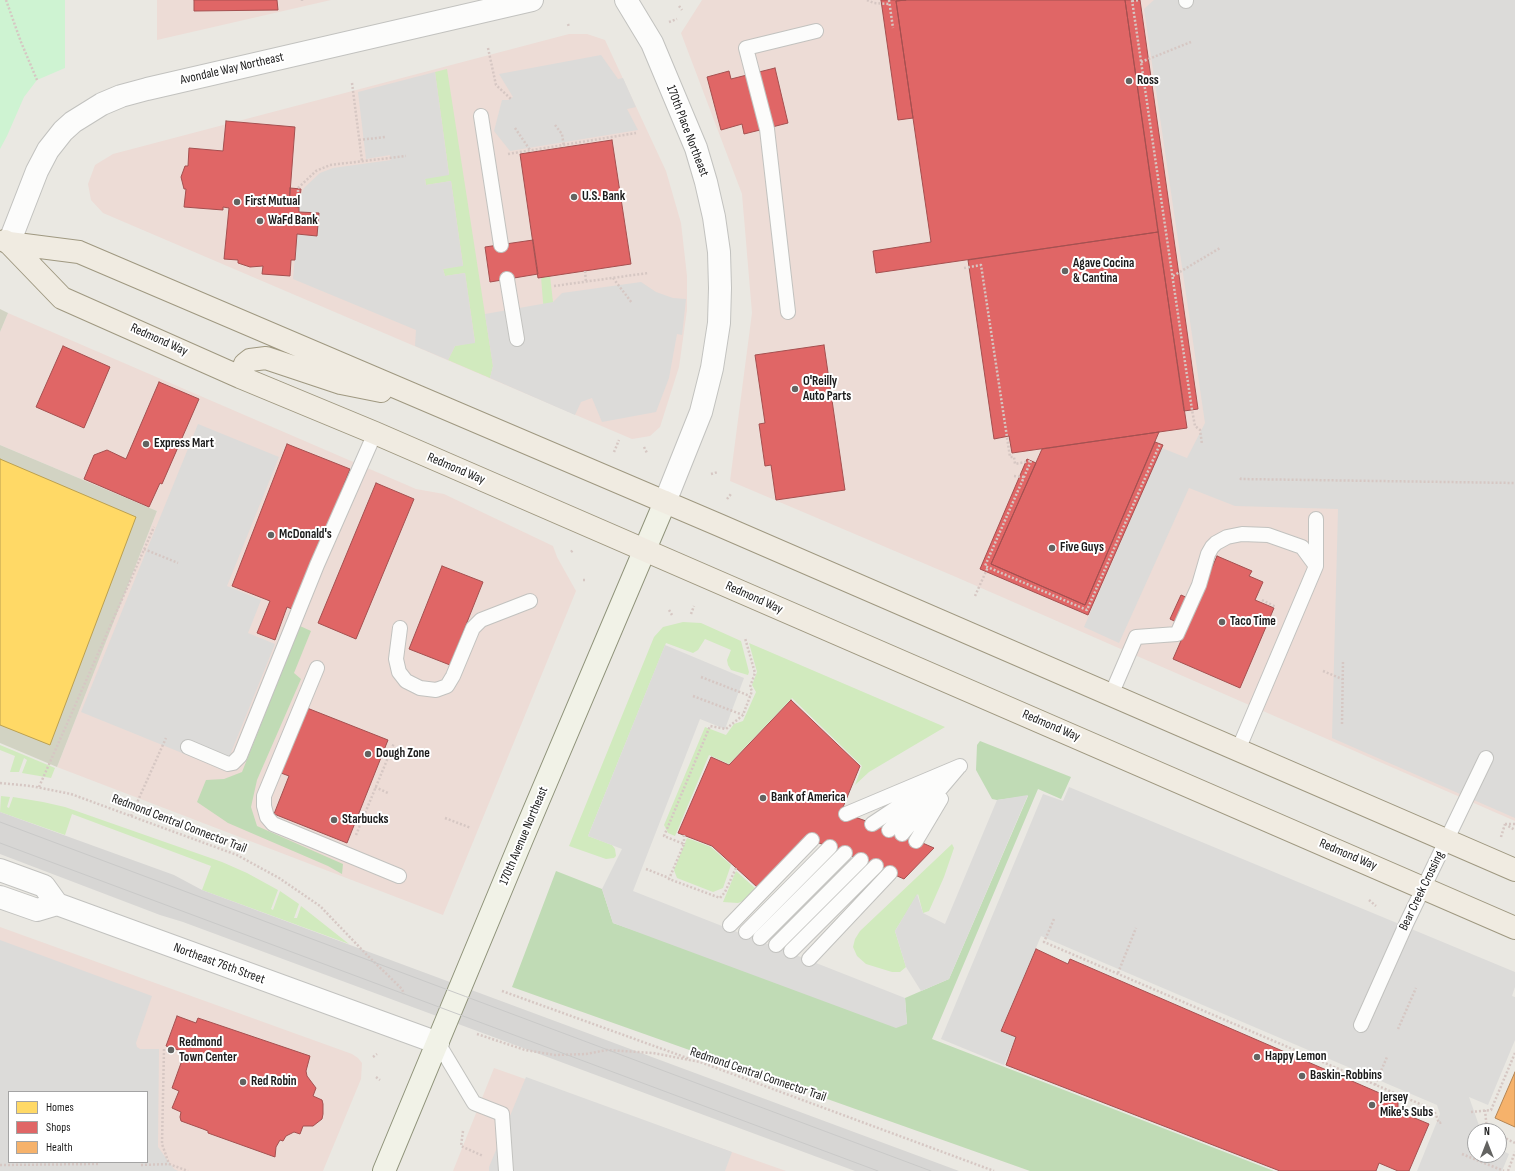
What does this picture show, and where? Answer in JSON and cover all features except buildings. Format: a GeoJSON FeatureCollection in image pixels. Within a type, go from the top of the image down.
{"type":"FeatureCollection","features":[{"type":"Feature","properties":{"kind":"main road","name":"Redmond Way"},"geometry":{"type":"LineString","coordinates":[[5,241],[62,298],[240,377],[374,433],[1515,928]]}},
{"type":"Feature","properties":{"kind":"main road"},"geometry":{"type":"LineString","coordinates":[[5,241],[79,252],[664,502],[1515,870]]}},
{"type":"Feature","properties":{"kind":"main road"},"geometry":{"type":"LineString","coordinates":[[240,377],[245,364],[250,360],[266,358],[341,383],[383,391],[412,394]]}},
{"type":"Feature","properties":{"kind":"main road","name":"170th Avenue Northeast"},"geometry":{"type":"LineString","coordinates":[[384,1171],[664,502]]}},
{"type":"Feature","properties":{"kind":"street","name":"Avondale Way Northeast"},"geometry":{"type":"LineString","coordinates":[[5,241],[48,150],[63,131],[73,122],[102,104],[121,96],[147,89],[532,0]]}},
{"type":"Feature","properties":{"kind":"street","name":"170th Place Northeast"},"geometry":{"type":"LineString","coordinates":[[626,0],[652,43],[696,148],[714,217],[719,252],[719,323],[712,368],[701,412],[664,502]]}},
{"type":"Feature","properties":{"kind":"street"},"geometry":{"type":"LineString","coordinates":[[0,870],[44,886],[57,904],[37,910],[0,897]]}},
{"type":"Feature","properties":{"kind":"street","name":"Northeast 76th Street"},"geometry":{"type":"LineString","coordinates":[[57,904],[438,1043]]}},
{"type":"Feature","properties":{"kind":"lane"},"geometry":{"type":"LineString","coordinates":[[788,312],[767,129],[746,48],[816,32]]}},
{"type":"Feature","properties":{"kind":"lane"},"geometry":{"type":"LineString","coordinates":[[481,116],[501,246]]}},
{"type":"Feature","properties":{"kind":"lane"},"geometry":{"type":"LineString","coordinates":[[507,279],[517,339]]}},
{"type":"Feature","properties":{"kind":"lane"},"geometry":{"type":"LineString","coordinates":[[188,747],[228,764],[233,763],[240,756],[317,565],[374,433]]}},
{"type":"Feature","properties":{"kind":"lane"},"geometry":{"type":"LineString","coordinates":[[1238,750],[1316,566],[1316,519]]}},
{"type":"Feature","properties":{"kind":"lane"},"geometry":{"type":"LineString","coordinates":[[1110,695],[1136,637],[1177,634],[1199,585],[1208,554],[1212,547],[1220,540],[1242,534],[1268,536],[1302,547],[1316,566]]}},
{"type":"Feature","properties":{"kind":"lane"},"geometry":{"type":"LineString","coordinates":[[400,628],[396,659],[399,672],[406,681],[420,688],[436,690],[447,686],[473,628],[481,620],[530,601]]}},
{"type":"Feature","properties":{"kind":"lane"},"geometry":{"type":"LineString","coordinates":[[316,668],[264,796],[264,806],[267,817],[273,824],[399,876]]}},
{"type":"Feature","properties":{"kind":"lane","name":"Bear Creek Crossing"},"geometry":{"type":"LineString","coordinates":[[1361,1025],[1423,888],[1486,758]]}},
{"type":"Feature","properties":{"kind":"lane"},"geometry":{"type":"LineString","coordinates":[[852,816],[960,766]]}},
{"type":"Feature","properties":{"kind":"lane"},"geometry":{"type":"LineString","coordinates":[[872,824],[960,766]]}},
{"type":"Feature","properties":{"kind":"lane"},"geometry":{"type":"LineString","coordinates":[[889,830],[960,766]]}},
{"type":"Feature","properties":{"kind":"lane"},"geometry":{"type":"LineString","coordinates":[[902,834],[960,766]]}},
{"type":"Feature","properties":{"kind":"lane"},"geometry":{"type":"LineString","coordinates":[[916,841],[960,766]]}},
{"type":"Feature","properties":{"kind":"lane"},"geometry":{"type":"LineString","coordinates":[[730,925],[812,840]]}},
{"type":"Feature","properties":{"kind":"lane"},"geometry":{"type":"LineString","coordinates":[[746,932],[830,847]]}},
{"type":"Feature","properties":{"kind":"lane"},"geometry":{"type":"LineString","coordinates":[[760,938],[845,853]]}},
{"type":"Feature","properties":{"kind":"lane"},"geometry":{"type":"LineString","coordinates":[[776,945],[861,860]]}},
{"type":"Feature","properties":{"kind":"lane"},"geometry":{"type":"LineString","coordinates":[[791,951],[876,866]]}},
{"type":"Feature","properties":{"kind":"lane"},"geometry":{"type":"LineString","coordinates":[[809,959],[890,873]]}},
{"type":"Feature","properties":{"kind":"lane"},"geometry":{"type":"LineString","coordinates":[[438,1043],[474,1103],[502,1114],[506,1171]]}},
{"type":"Feature","properties":{"kind":"path"},"geometry":{"type":"LineString","coordinates":[[6,0],[37,80]]}},
{"type":"Feature","properties":{"kind":"path"},"geometry":{"type":"LineString","coordinates":[[867,0],[874,3],[889,4]]}},
{"type":"Feature","properties":{"kind":"path"},"geometry":{"type":"LineString","coordinates":[[889,0],[893,28]]}},
{"type":"Feature","properties":{"kind":"path"},"geometry":{"type":"LineString","coordinates":[[1140,0],[1132,0],[1193,415],[1195,426],[1200,430],[1202,444]]}},
{"type":"Feature","properties":{"kind":"path"},"geometry":{"type":"LineString","coordinates":[[679,6],[682,10]]}},
{"type":"Feature","properties":{"kind":"path"},"geometry":{"type":"LineString","coordinates":[[668,22],[677,19]]}},
{"type":"Feature","properties":{"kind":"path"},"geometry":{"type":"LineString","coordinates":[[1141,62],[1191,42]]}},
{"type":"Feature","properties":{"kind":"path"},"geometry":{"type":"LineString","coordinates":[[488,48],[496,85],[510,99]]}},
{"type":"Feature","properties":{"kind":"path"},"geometry":{"type":"LineString","coordinates":[[352,83],[362,161]]}},
{"type":"Feature","properties":{"kind":"path"},"geometry":{"type":"LineString","coordinates":[[555,125],[562,134],[564,146]]}},
{"type":"Feature","properties":{"kind":"path"},"geometry":{"type":"LineString","coordinates":[[515,128],[530,150]]}},
{"type":"Feature","properties":{"kind":"path"},"geometry":{"type":"LineString","coordinates":[[504,154],[564,146],[636,133]]}},
{"type":"Feature","properties":{"kind":"path"},"geometry":{"type":"LineString","coordinates":[[359,140],[385,137]]}},
{"type":"Feature","properties":{"kind":"path"},"geometry":{"type":"LineString","coordinates":[[289,198],[298,199],[298,188],[316,171],[330,165],[406,156]]}},
{"type":"Feature","properties":{"kind":"path"},"geometry":{"type":"LineString","coordinates":[[1173,276],[1220,248]]}},
{"type":"Feature","properties":{"kind":"path"},"geometry":{"type":"LineString","coordinates":[[964,268],[981,265],[1010,457],[1014,457],[1015,464],[1031,461],[985,566],[1087,610],[1160,444]]}},
{"type":"Feature","properties":{"kind":"path"},"geometry":{"type":"LineString","coordinates":[[585,271],[586,282]]}},
{"type":"Feature","properties":{"kind":"path"},"geometry":{"type":"LineString","coordinates":[[554,286],[648,273]]}},
{"type":"Feature","properties":{"kind":"path"},"geometry":{"type":"LineString","coordinates":[[613,278],[632,303]]}},
{"type":"Feature","properties":{"kind":"path"},"geometry":{"type":"LineString","coordinates":[[614,452],[619,440]]}},
{"type":"Feature","properties":{"kind":"path"},"geometry":{"type":"LineString","coordinates":[[644,447],[647,453]]}},
{"type":"Feature","properties":{"kind":"path"},"geometry":{"type":"LineString","coordinates":[[710,474],[718,472]]}},
{"type":"Feature","properties":{"kind":"path"},"geometry":{"type":"LineString","coordinates":[[1014,476],[1024,477]]}},
{"type":"Feature","properties":{"kind":"path"},"geometry":{"type":"LineString","coordinates":[[1240,478],[1515,483]]}},
{"type":"Feature","properties":{"kind":"path"},"geometry":{"type":"LineString","coordinates":[[727,499],[731,494]]}},
{"type":"Feature","properties":{"kind":"path"},"geometry":{"type":"LineString","coordinates":[[39,788],[154,527]]}},
{"type":"Feature","properties":{"kind":"path"},"geometry":{"type":"LineString","coordinates":[[144,549],[178,563]]}},
{"type":"Feature","properties":{"kind":"path"},"geometry":{"type":"LineString","coordinates":[[976,596],[988,567]]}},
{"type":"Feature","properties":{"kind":"path"},"geometry":{"type":"LineString","coordinates":[[691,614],[694,606]]}},
{"type":"Feature","properties":{"kind":"path"},"geometry":{"type":"LineString","coordinates":[[669,610],[672,615]]}},
{"type":"Feature","properties":{"kind":"path"},"geometry":{"type":"LineString","coordinates":[[684,844],[664,836],[710,726],[726,729],[744,715],[752,691],[750,687],[755,673],[745,638]]}},
{"type":"Feature","properties":{"kind":"path"},"geometry":{"type":"LineString","coordinates":[[1342,660],[1342,724]]}},
{"type":"Feature","properties":{"kind":"path"},"geometry":{"type":"LineString","coordinates":[[1323,671],[1342,679]]}},
{"type":"Feature","properties":{"kind":"path"},"geometry":{"type":"LineString","coordinates":[[701,677],[750,696]]}},
{"type":"Feature","properties":{"kind":"path"},"geometry":{"type":"LineString","coordinates":[[693,696],[744,715]]}},
{"type":"Feature","properties":{"kind":"path"},"geometry":{"type":"LineString","coordinates":[[131,816],[166,738]]}},
{"type":"Feature","properties":{"kind":"path"},"geometry":{"type":"LineString","coordinates":[[355,840],[394,743]]}},
{"type":"Feature","properties":{"kind":"path","name":"Redmond Central Connector Trail"},"geometry":{"type":"LineString","coordinates":[[0,783],[71,794],[237,855],[279,878],[320,906],[402,989],[404,994]]}},
{"type":"Feature","properties":{"kind":"path"},"geometry":{"type":"LineString","coordinates":[[376,788],[388,793]]}},
{"type":"Feature","properties":{"kind":"path"},"geometry":{"type":"LineString","coordinates":[[445,818],[471,828]]}},
{"type":"Feature","properties":{"kind":"path"},"geometry":{"type":"LineString","coordinates":[[1515,824],[1504,824],[1515,830]]}},
{"type":"Feature","properties":{"kind":"path"},"geometry":{"type":"LineString","coordinates":[[669,878],[684,844],[684,835]]}},
{"type":"Feature","properties":{"kind":"path"},"geometry":{"type":"LineString","coordinates":[[646,869],[720,898],[725,892],[736,868]]}},
{"type":"Feature","properties":{"kind":"path"},"geometry":{"type":"LineString","coordinates":[[1368,900],[1376,906]]}},
{"type":"Feature","properties":{"kind":"path"},"geometry":{"type":"LineString","coordinates":[[1054,919],[1044,942],[1434,1110],[1439,1123],[1443,1122]]}},
{"type":"Feature","properties":{"kind":"path"},"geometry":{"type":"LineString","coordinates":[[1118,973],[1136,928]]}},
{"type":"Feature","properties":{"kind":"path"},"geometry":{"type":"LineString","coordinates":[[1398,1029],[1416,988]]}},
{"type":"Feature","properties":{"kind":"path"},"geometry":{"type":"LineString","coordinates":[[502,991],[700,1062]]}},
{"type":"Feature","properties":{"kind":"path","name":"Redmond Central Connector Trail"},"geometry":{"type":"LineString","coordinates":[[477,1034],[525,1050],[555,1055],[586,1054],[607,1050],[630,1051],[652,1053],[700,1062],[994,1171]]}},
{"type":"Feature","properties":{"kind":"path"},"geometry":{"type":"LineString","coordinates":[[164,1049],[162,1144],[169,1164]]}},
{"type":"Feature","properties":{"kind":"path"},"geometry":{"type":"LineString","coordinates":[[1471,1112],[1491,1110],[1515,1053]]}},
{"type":"Feature","properties":{"kind":"path"},"geometry":{"type":"LineString","coordinates":[[373,1057],[377,1054]]}},
{"type":"Feature","properties":{"kind":"path"},"geometry":{"type":"LineString","coordinates":[[1376,1084],[1387,1057]]}},
{"type":"Feature","properties":{"kind":"path"},"geometry":{"type":"LineString","coordinates":[[376,1077],[380,1080]]}},
{"type":"Feature","properties":{"kind":"path"},"geometry":{"type":"LineString","coordinates":[[1486,1110],[1487,1123]]}},
{"type":"Feature","properties":{"kind":"path"},"geometry":{"type":"LineString","coordinates":[[463,1130],[461,1146],[490,1159]]}},
{"type":"Feature","properties":{"kind":"path"},"geometry":{"type":"LineString","coordinates":[[1508,1171],[1515,1152]]}},
{"type":"Feature","properties":{"kind":"path"},"geometry":{"type":"LineString","coordinates":[[1462,1154],[1504,1171]]}},
{"type":"Feature","properties":{"kind":"path"},"geometry":{"type":"LineString","coordinates":[[0,1165],[100,1164]]}},
{"type":"Feature","properties":{"kind":"path"},"geometry":{"type":"LineString","coordinates":[[141,1165],[169,1164],[188,1171]]}},
{"type":"Feature","properties":{"kind":"shaded area"},"geometry":{"type":"Polygon","coordinates":[[[157,0],[331,0],[157,40],[157,0]]]}},
{"type":"Feature","properties":{"kind":"shaded area"},"geometry":{"type":"Polygon","coordinates":[[[702,0],[1515,0],[1515,821],[956,577],[730,481],[752,313],[742,194],[681,33],[702,0]]]}},
{"type":"Feature","properties":{"kind":"shaded area"},"geometry":{"type":"Polygon","coordinates":[[[1154,0],[1515,0],[1515,818],[1332,738],[1338,509],[1235,506],[1189,488],[1119,643],[1084,627],[1162,448],[1187,458],[1205,423],[1144,9],[1154,0]]]}},
{"type":"Feature","properties":{"kind":"shaded area"},"geometry":{"type":"Polygon","coordinates":[[[569,34],[587,34],[605,40],[666,171],[681,223],[687,276],[687,310],[679,367],[660,427],[650,436],[632,439],[103,213],[91,200],[88,184],[95,165],[113,154],[569,34]]]}},
{"type":"Feature","properties":{"kind":"shaded area"},"geometry":{"type":"Polygon","coordinates":[[[601,55],[618,79],[623,78],[636,107],[627,109],[638,130],[510,151],[494,131],[502,100],[508,100],[513,97],[499,74],[601,55]]]}},
{"type":"Feature","properties":{"kind":"shaded area"},"geometry":{"type":"Polygon","coordinates":[[[435,72],[449,175],[425,179],[426,185],[451,181],[463,266],[443,269],[445,276],[465,273],[475,343],[455,346],[448,360],[415,346],[416,330],[293,279],[297,234],[317,236],[319,213],[299,212],[300,197],[304,188],[320,173],[333,168],[391,160],[390,155],[366,159],[358,92],[435,72]]]}},
{"type":"Feature","properties":{"kind":"shaded area"},"geometry":{"type":"Polygon","coordinates":[[[641,282],[656,292],[673,298],[686,299],[682,335],[677,334],[669,378],[656,412],[602,422],[592,398],[581,402],[575,415],[490,378],[493,366],[485,314],[553,302],[562,293],[641,282]]]}},
{"type":"Feature","properties":{"kind":"shaded area"},"geometry":{"type":"Polygon","coordinates":[[[0,309],[8,313],[0,332],[0,309]]]}},
{"type":"Feature","properties":{"kind":"shaded area"},"geometry":{"type":"Polygon","coordinates":[[[8,313],[416,489],[444,494],[553,546],[557,557],[576,591],[443,915],[57,767],[157,511],[0,445],[0,332],[8,313]]]}},
{"type":"Feature","properties":{"kind":"shaded area"},"geometry":{"type":"Polygon","coordinates":[[[198,424],[279,457],[227,586],[261,600],[248,633],[275,644],[224,770],[81,712],[198,424]]]}},
{"type":"Feature","properties":{"kind":"shaded area"},"geometry":{"type":"Polygon","coordinates":[[[0,445],[157,511],[57,767],[0,743],[0,445]]]}},
{"type":"Feature","properties":{"kind":"shaded area"},"geometry":{"type":"Polygon","coordinates":[[[665,645],[744,678],[725,729],[700,719],[633,891],[905,998],[907,1024],[896,1028],[613,923],[602,889],[622,849],[588,836],[665,645]]]}},
{"type":"Feature","properties":{"kind":"shaded area"},"geometry":{"type":"Polygon","coordinates":[[[1069,787],[1515,972],[1515,987],[1512,996],[1515,997],[1515,1040],[1488,1105],[1469,1097],[1478,1123],[1467,1123],[1467,1163],[1505,1163],[1502,1171],[1417,1171],[1440,1114],[1437,1105],[1041,936],[1001,1030],[1016,1037],[1004,1065],[941,1039],[1043,794],[1063,801],[1069,787]]]}},
{"type":"Feature","properties":{"kind":"shaded area"},"geometry":{"type":"Polygon","coordinates":[[[1028,795],[949,979],[921,991],[906,967],[895,931],[917,894],[923,913],[945,924],[997,800],[1028,795]]]}},
{"type":"Feature","properties":{"kind":"shaded area","name":"Redmond Town Center"},"geometry":{"type":"Polygon","coordinates":[[[0,927],[352,1054],[358,1058],[362,1063],[361,1079],[323,1171],[0,1171],[0,927]]]}},
{"type":"Feature","properties":{"kind":"shaded area"},"geometry":{"type":"Polygon","coordinates":[[[0,940],[152,996],[136,1043],[137,1047],[140,1049],[159,1049],[158,1147],[174,1169],[178,1171],[0,1171],[0,940]]]}},
{"type":"Feature","properties":{"kind":"shaded area"},"geometry":{"type":"Polygon","coordinates":[[[494,1068],[786,1171],[453,1171],[494,1068]]]}},
{"type":"Feature","properties":{"kind":"shaded area"},"geometry":{"type":"Polygon","coordinates":[[[526,1077],[732,1152],[725,1171],[489,1171],[489,1167],[526,1077]]]}},
{"type":"Feature","properties":{"kind":"green space"},"geometry":{"type":"Polygon","coordinates":[[[0,0],[65,0],[65,68],[37,80],[24,97],[0,149],[0,0]]]}},
{"type":"Feature","properties":{"kind":"green space"},"geometry":{"type":"Polygon","coordinates":[[[447,69],[493,366],[490,378],[448,360],[455,346],[475,342],[465,273],[445,276],[443,269],[463,265],[451,181],[426,185],[425,178],[449,174],[435,72],[447,69]]]}},
{"type":"Feature","properties":{"kind":"green space"},"geometry":{"type":"Polygon","coordinates":[[[550,276],[553,302],[565,315],[544,314],[541,277],[550,276]]]}},
{"type":"Feature","properties":{"kind":"green space"},"geometry":{"type":"Polygon","coordinates":[[[683,622],[701,623],[741,641],[749,672],[748,675],[731,670],[727,660],[731,650],[705,639],[698,650],[693,653],[666,643],[588,836],[612,845],[615,849],[616,856],[614,858],[606,859],[569,846],[654,637],[663,627],[683,622]]]}},
{"type":"Feature","properties":{"kind":"green space"},"geometry":{"type":"Polygon","coordinates":[[[300,626],[311,631],[294,673],[301,679],[257,780],[251,807],[257,826],[343,864],[342,874],[328,866],[228,823],[197,802],[206,780],[224,779],[242,772],[300,626]]]}},
{"type":"Feature","properties":{"kind":"green space"},"geometry":{"type":"Polygon","coordinates":[[[749,643],[945,727],[869,772],[855,785],[862,766],[792,698],[729,764],[709,755],[675,836],[668,833],[664,825],[705,727],[726,735],[734,724],[743,721],[756,692],[752,685],[757,672],[749,643]]]}},
{"type":"Feature","properties":{"kind":"green space"},"geometry":{"type":"Polygon","coordinates":[[[980,741],[1071,777],[1061,799],[1038,789],[932,1039],[1274,1171],[1030,1171],[512,987],[556,871],[602,889],[613,923],[907,1024],[905,998],[949,979],[1028,796],[997,800],[992,799],[976,770],[977,745],[980,741]]]}},
{"type":"Feature","properties":{"kind":"green space"},"geometry":{"type":"Polygon","coordinates":[[[0,745],[55,768],[51,778],[22,773],[27,760],[24,758],[19,772],[10,772],[15,756],[0,750],[0,745]]]}},
{"type":"Feature","properties":{"kind":"green space"},"geometry":{"type":"Polygon","coordinates":[[[1,796],[10,797],[7,807],[9,808],[13,797],[65,807],[222,862],[247,873],[278,890],[271,909],[273,910],[280,891],[299,904],[294,918],[297,918],[301,906],[349,944],[202,890],[211,866],[72,814],[65,835],[0,812],[1,796]]]}},
{"type":"Feature","properties":{"kind":"green space"},"geometry":{"type":"Polygon","coordinates":[[[687,838],[711,847],[731,865],[723,888],[713,892],[677,878],[674,870],[687,838]]]}},
{"type":"Feature","properties":{"kind":"green space"},"geometry":{"type":"Polygon","coordinates":[[[952,844],[954,848],[944,877],[929,911],[923,913],[918,894],[895,931],[906,967],[900,972],[892,972],[866,964],[857,956],[853,947],[855,939],[860,931],[952,844]]]}},
{"type":"Feature","properties":{"kind":"green space"},"geometry":{"type":"Polygon","coordinates":[[[736,871],[756,889],[746,900],[738,903],[723,902],[736,871]]]}},
{"type":"Feature","properties":{"kind":"pier"},"geometry":{"type":"Polygon","coordinates":[[[0,812],[174,875],[202,890],[959,1171],[855,1171],[183,922],[160,915],[0,854],[0,812]]]}},
{"type":"Feature","properties":{"kind":"tram line"},"geometry":{"type":"LineString","coordinates":[[0,822],[931,1171]]}},
{"type":"Feature","properties":{"kind":"tram line"},"geometry":{"type":"LineString","coordinates":[[0,843],[878,1171]]}},
{"type":"Feature","properties":{"kind":"place","name":"Ross"},"geometry":{"type":"Point","coordinates":[1129,81]}},
{"type":"Feature","properties":{"kind":"place","name":"U.S. Bank"},"geometry":{"type":"Point","coordinates":[574,197]}},
{"type":"Feature","properties":{"kind":"place","name":"First Mutual"},"geometry":{"type":"Point","coordinates":[237,202]}},
{"type":"Feature","properties":{"kind":"place","name":"WaFd Bank"},"geometry":{"type":"Point","coordinates":[260,221]}},
{"type":"Feature","properties":{"kind":"place","name":"Agave Cocina & Cantina"},"geometry":{"type":"Point","coordinates":[1065,271]}},
{"type":"Feature","properties":{"kind":"place","name":"O'Reilly Auto Parts"},"geometry":{"type":"Point","coordinates":[795,389]}},
{"type":"Feature","properties":{"kind":"place","name":"Express Mart"},"geometry":{"type":"Point","coordinates":[146,444]}},
{"type":"Feature","properties":{"kind":"place","name":"McDonald's"},"geometry":{"type":"Point","coordinates":[271,535]}},
{"type":"Feature","properties":{"kind":"place","name":"Five Guys"},"geometry":{"type":"Point","coordinates":[1052,548]}},
{"type":"Feature","properties":{"kind":"place","name":"Taco Time"},"geometry":{"type":"Point","coordinates":[1222,622]}},
{"type":"Feature","properties":{"kind":"place","name":"Dough Zone"},"geometry":{"type":"Point","coordinates":[368,754]}},
{"type":"Feature","properties":{"kind":"place","name":"Bank of America"},"geometry":{"type":"Point","coordinates":[763,798]}},
{"type":"Feature","properties":{"kind":"place","name":"Starbucks"},"geometry":{"type":"Point","coordinates":[334,820]}},
{"type":"Feature","properties":{"kind":"place","name":"Redmond Town Center"},"geometry":{"type":"Point","coordinates":[171,1050]}},
{"type":"Feature","properties":{"kind":"place","name":"Happy Lemon"},"geometry":{"type":"Point","coordinates":[1257,1057]}},
{"type":"Feature","properties":{"kind":"place","name":"Baskin-Robbins"},"geometry":{"type":"Point","coordinates":[1302,1076]}},
{"type":"Feature","properties":{"kind":"place","name":"Red Robin"},"geometry":{"type":"Point","coordinates":[243,1082]}},
{"type":"Feature","properties":{"kind":"place","name":"Jersey Mike's Subs"},"geometry":{"type":"Point","coordinates":[1372,1105]}}]}
